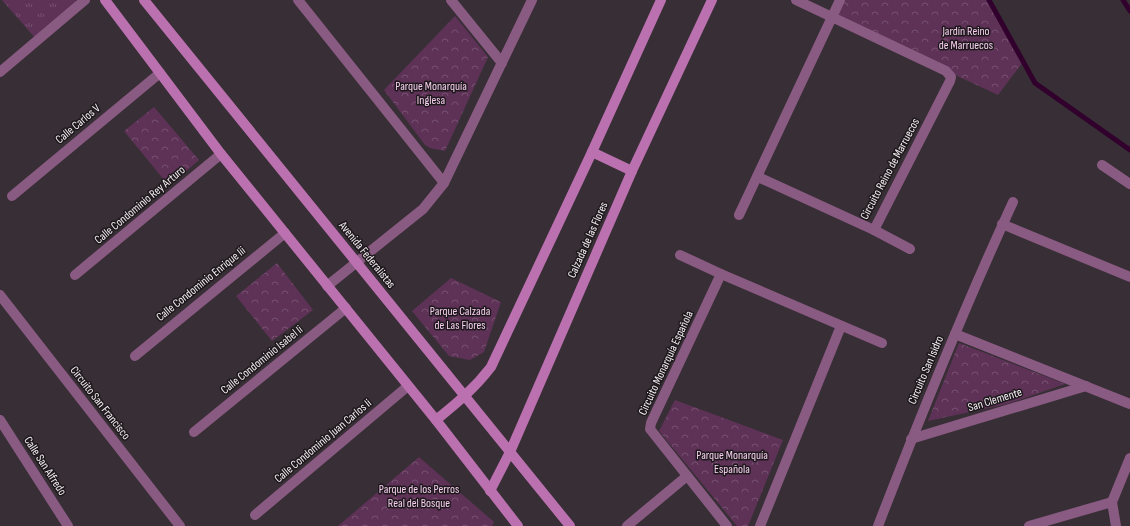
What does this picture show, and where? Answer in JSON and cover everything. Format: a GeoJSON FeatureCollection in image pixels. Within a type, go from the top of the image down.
{"type":"FeatureCollection","features":[{"type":"Feature","properties":{"kind":"street"},"geometry":{"type":"LineString","coordinates":[[0,72],[85,0]]}},
{"type":"Feature","properties":{"kind":"street"},"geometry":{"type":"LineString","coordinates":[[105,0],[221,154],[436,420],[518,526]]}},
{"type":"Feature","properties":{"kind":"street","name":"Avenida Federalistas"},"geometry":{"type":"LineString","coordinates":[[144,0],[570,526]]}},
{"type":"Feature","properties":{"kind":"street"},"geometry":{"type":"LineString","coordinates":[[298,0],[444,184]]}},
{"type":"Feature","properties":{"kind":"street"},"geometry":{"type":"LineString","coordinates":[[451,0],[502,63]]}},
{"type":"Feature","properties":{"kind":"street"},"geometry":{"type":"LineString","coordinates":[[327,286],[423,209],[444,184],[532,0]]}},
{"type":"Feature","properties":{"kind":"street"},"geometry":{"type":"LineString","coordinates":[[436,420],[479,383],[491,367],[662,0]]}},
{"type":"Feature","properties":{"kind":"street","name":"Calzada de las Flores"},"geometry":{"type":"LineString","coordinates":[[490,491],[510,452],[632,171],[712,0]]}},
{"type":"Feature","properties":{"kind":"street","name":"Circuito Reino de Marruecos"},"geometry":{"type":"LineString","coordinates":[[758,177],[874,230],[950,82],[951,77],[946,71],[796,0]]}},
{"type":"Feature","properties":{"kind":"street"},"geometry":{"type":"LineString","coordinates":[[739,215],[840,0]]}},
{"type":"Feature","properties":{"kind":"street","name":"Calle Carlos V"},"geometry":{"type":"LineString","coordinates":[[12,196],[160,73]]}},
{"type":"Feature","properties":{"kind":"street"},"geometry":{"type":"LineString","coordinates":[[592,152],[632,171]]}},
{"type":"Feature","properties":{"kind":"street","name":"Calle Condominio Rey Arturo"},"geometry":{"type":"LineString","coordinates":[[75,275],[221,154]]}},
{"type":"Feature","properties":{"kind":"street"},"geometry":{"type":"LineString","coordinates":[[1102,165],[1130,184]]}},
{"type":"Feature","properties":{"kind":"street","name":"Circuito San Isidro"},"geometry":{"type":"LineString","coordinates":[[878,526],[911,439],[1002,224],[1013,202]]}},
{"type":"Feature","properties":{"kind":"street"},"geometry":{"type":"LineString","coordinates":[[1002,224],[1130,277]]}},
{"type":"Feature","properties":{"kind":"street"},"geometry":{"type":"LineString","coordinates":[[874,230],[910,249]]}},
{"type":"Feature","properties":{"kind":"street","name":"Calle Condominio Enrique Iii"},"geometry":{"type":"LineString","coordinates":[[135,356],[285,233]]}},
{"type":"Feature","properties":{"kind":"street"},"geometry":{"type":"LineString","coordinates":[[680,254],[721,274],[882,343]]}},
{"type":"Feature","properties":{"kind":"street","name":"Circuito Monarquía Española"},"geometry":{"type":"LineString","coordinates":[[721,274],[650,429],[726,526]]}},
{"type":"Feature","properties":{"kind":"street","name":"Circuito San Francisco"},"geometry":{"type":"LineString","coordinates":[[0,295],[3,305],[180,526]]}},
{"type":"Feature","properties":{"kind":"street","name":"Calle Condominio Isabel Ii"},"geometry":{"type":"LineString","coordinates":[[194,432],[346,308]]}},
{"type":"Feature","properties":{"kind":"street"},"geometry":{"type":"LineString","coordinates":[[760,526],[840,326]]}},
{"type":"Feature","properties":{"kind":"street"},"geometry":{"type":"LineString","coordinates":[[955,334],[1130,404]]}},
{"type":"Feature","properties":{"kind":"street","name":"Calle Condominio Juan Carlos Ii"},"geometry":{"type":"LineString","coordinates":[[255,515],[408,386]]}},
{"type":"Feature","properties":{"kind":"street","name":"San Clemente"},"geometry":{"type":"LineString","coordinates":[[911,439],[1086,386]]}},
{"type":"Feature","properties":{"kind":"street","name":"Calle San Alfredo"},"geometry":{"type":"LineString","coordinates":[[0,420],[68,526]]}},
{"type":"Feature","properties":{"kind":"street"},"geometry":{"type":"LineString","coordinates":[[1116,526],[1112,502],[1130,458]]}},
{"type":"Feature","properties":{"kind":"street"},"geometry":{"type":"LineString","coordinates":[[628,526],[687,476]]}},
{"type":"Feature","properties":{"kind":"street"},"geometry":{"type":"LineString","coordinates":[[1029,526],[1112,502]]}},
{"type":"Feature","properties":{"kind":"green space"},"geometry":{"type":"Polygon","coordinates":[[[2,0],[75,0],[78,3],[36,39],[2,0]]]}},
{"type":"Feature","properties":{"kind":"green space","name":"Jardín Reino de Marruecos"},"geometry":{"type":"Polygon","coordinates":[[[845,0],[989,0],[1023,62],[998,95],[949,72],[838,15],[845,0]]]}},
{"type":"Feature","properties":{"kind":"green space","name":"Parque Monarquía Inglesa"},"geometry":{"type":"Polygon","coordinates":[[[455,16],[488,57],[445,151],[430,148],[425,145],[384,90],[455,16]]]}},
{"type":"Feature","properties":{"kind":"green space"},"geometry":{"type":"Polygon","coordinates":[[[154,107],[199,160],[169,186],[124,131],[154,107]]]}},
{"type":"Feature","properties":{"kind":"green space"},"geometry":{"type":"Polygon","coordinates":[[[277,263],[313,310],[272,341],[236,296],[277,263]]]}},
{"type":"Feature","properties":{"kind":"green space","name":"Parque Calzada de Las Flores"},"geometry":{"type":"Polygon","coordinates":[[[451,278],[501,302],[484,352],[470,360],[449,356],[412,311],[451,278]]]}},
{"type":"Feature","properties":{"kind":"green space"},"geometry":{"type":"Polygon","coordinates":[[[959,343],[1065,384],[1007,404],[928,421],[959,343]]]}},
{"type":"Feature","properties":{"kind":"green space","name":"Parque Monarquía Española"},"geometry":{"type":"Polygon","coordinates":[[[675,400],[783,440],[748,526],[737,526],[659,431],[675,400]]]}},
{"type":"Feature","properties":{"kind":"green space","name":"Parque de los Perros Real del Bosque"},"geometry":{"type":"Polygon","coordinates":[[[419,457],[494,522],[492,526],[338,526],[419,457]]]}},
{"type":"Feature","properties":{"kind":"waterway"},"geometry":{"type":"LineString","coordinates":[[989,0],[1035,83],[1130,150]]}},
{"type":"Feature","properties":{"kind":"waterway"},"geometry":{"type":"LineString","coordinates":[[1123,0],[1130,11]]}}]}
